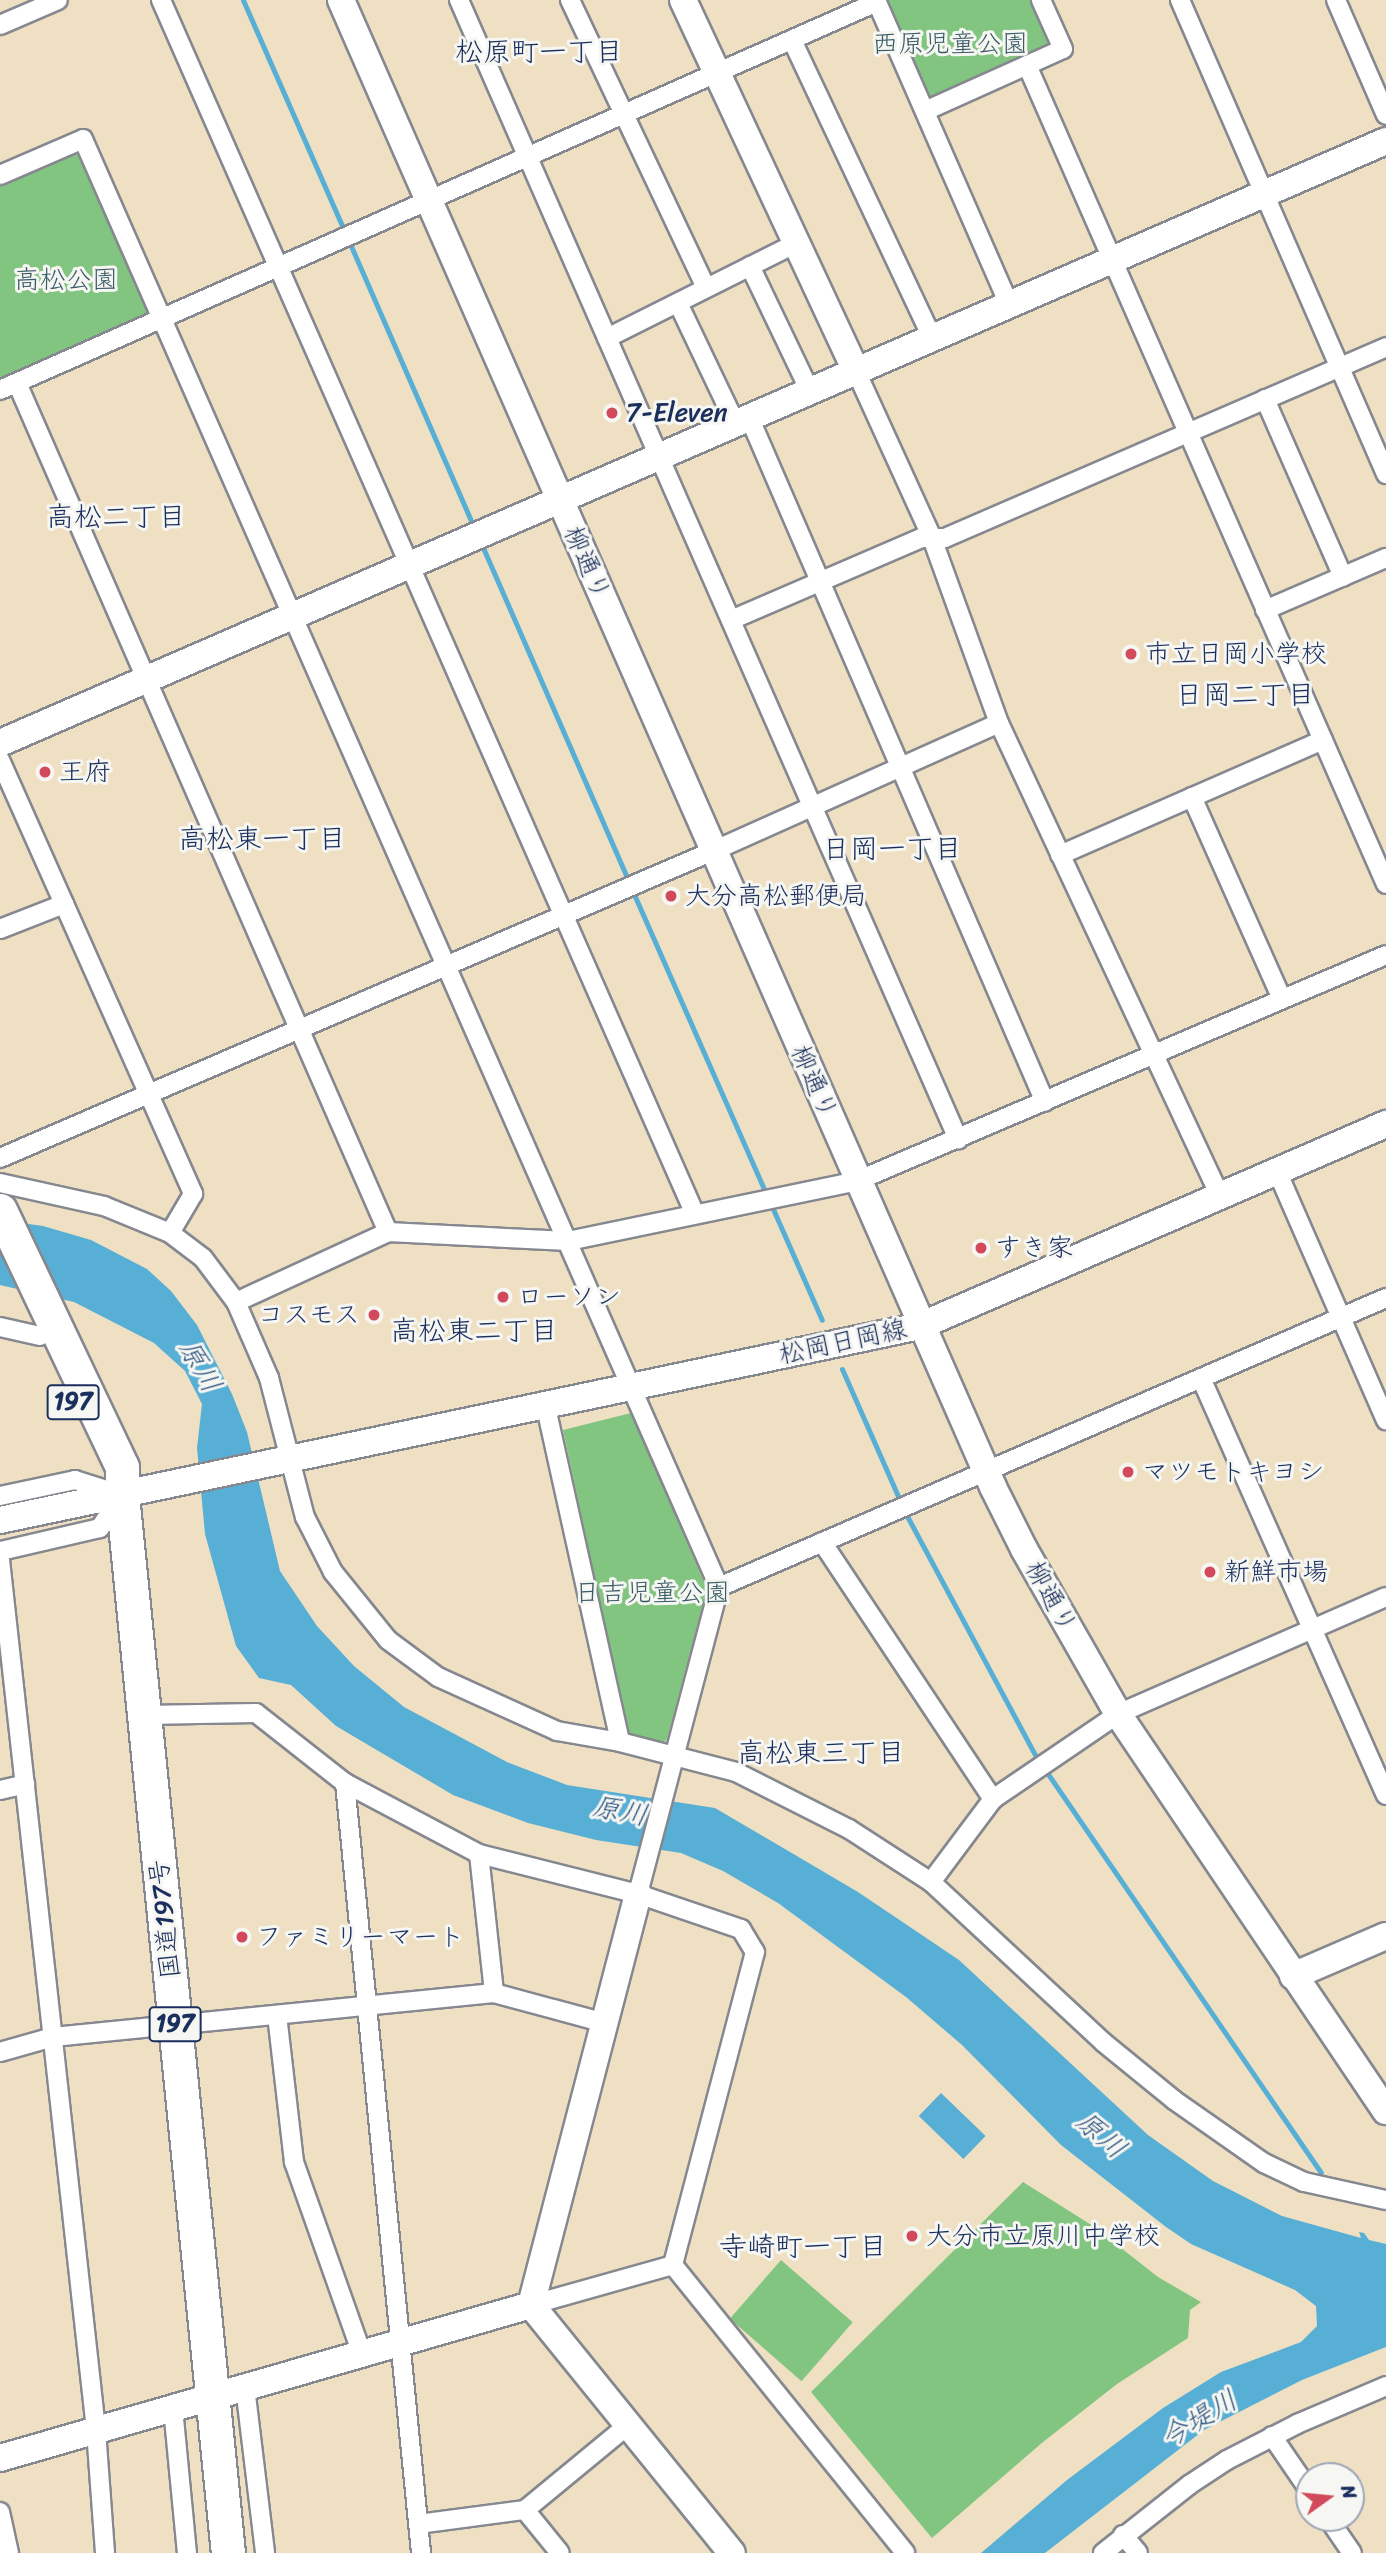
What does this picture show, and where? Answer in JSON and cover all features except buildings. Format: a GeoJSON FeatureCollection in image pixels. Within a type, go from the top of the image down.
{"type":"FeatureCollection","features":[{"type":"Feature","properties":{"kind":"highway","name":"国道197号"},"geometry":{"type":"LineString","coordinates":[[0,1210],[38,1318]]}},
{"type":"Feature","properties":{"kind":"highway","name":"国道197号"},"geometry":{"type":"LineString","coordinates":[[0,1247],[122,1467],[122,1494],[228,2553]]}},
{"type":"Feature","properties":{"kind":"street"},"geometry":{"type":"LineString","coordinates":[[0,25],[58,0]]}},
{"type":"Feature","properties":{"kind":"street"},"geometry":{"type":"LineString","coordinates":[[161,0],[695,1214]]}},
{"type":"Feature","properties":{"kind":"street","name":"柳通り"},"geometry":{"type":"LineString","coordinates":[[341,0],[920,1326],[1024,1549],[1118,1714],[1386,2111]]}},
{"type":"Feature","properties":{"kind":"street"},"geometry":{"type":"LineString","coordinates":[[459,0],[958,1139]]}},
{"type":"Feature","properties":{"kind":"street"},"geometry":{"type":"LineString","coordinates":[[570,0],[706,288]]}},
{"type":"Feature","properties":{"kind":"street"},"geometry":{"type":"LineString","coordinates":[[683,0],[932,538],[999,723],[1220,1196]]}},
{"type":"Feature","properties":{"kind":"street"},"geometry":{"type":"LineString","coordinates":[[925,111],[1063,49],[1041,0]]}},
{"type":"Feature","properties":{"kind":"street"},"geometry":{"type":"LineString","coordinates":[[1180,0],[1386,474]]}},
{"type":"Feature","properties":{"kind":"street"},"geometry":{"type":"LineString","coordinates":[[1336,0],[1386,115]]}},
{"type":"Feature","properties":{"kind":"street"},"geometry":{"type":"LineString","coordinates":[[0,390],[877,1],[1009,305]]}},
{"type":"Feature","properties":{"kind":"street"},"geometry":{"type":"LineString","coordinates":[[792,40],[932,338]]}},
{"type":"Feature","properties":{"kind":"street"},"geometry":{"type":"LineString","coordinates":[[1027,65],[1386,884]]}},
{"type":"Feature","properties":{"kind":"street"},"geometry":{"type":"LineString","coordinates":[[0,175],[83,139],[719,1587],[531,2305]]}},
{"type":"Feature","properties":{"kind":"street"},"geometry":{"type":"LineString","coordinates":[[0,743],[1386,141]]}},
{"type":"Feature","properties":{"kind":"street"},"geometry":{"type":"LineString","coordinates":[[607,338],[797,243]]}},
{"type":"Feature","properties":{"kind":"street"},"geometry":{"type":"LineString","coordinates":[[750,266],[810,391]]}},
{"type":"Feature","properties":{"kind":"street"},"geometry":{"type":"LineString","coordinates":[[678,303],[731,414],[753,426],[1045,1102]]}},
{"type":"Feature","properties":{"kind":"street"},"geometry":{"type":"LineString","coordinates":[[731,620],[921,538],[945,538],[1386,347]]}},
{"type":"Feature","properties":{"kind":"street"},"geometry":{"type":"LineString","coordinates":[[17,383],[388,1232]]}},
{"type":"Feature","properties":{"kind":"street"},"geometry":{"type":"LineString","coordinates":[[1265,399],[1343,577]]}},
{"type":"Feature","properties":{"kind":"street"},"geometry":{"type":"LineString","coordinates":[[1265,610],[1386,558]]}},
{"type":"Feature","properties":{"kind":"street"},"geometry":{"type":"LineString","coordinates":[[0,1158],[713,851],[999,723]]}},
{"type":"Feature","properties":{"kind":"street"},"geometry":{"type":"LineString","coordinates":[[1060,855],[1323,740]]}},
{"type":"Feature","properties":{"kind":"street"},"geometry":{"type":"LineString","coordinates":[[0,760],[193,1194],[170,1233]]}},
{"type":"Feature","properties":{"kind":"street"},"geometry":{"type":"LineString","coordinates":[[1192,797],[1282,999]]}},
{"type":"Feature","properties":{"kind":"street"},"geometry":{"type":"LineString","coordinates":[[0,929],[64,904]]}},
{"type":"Feature","properties":{"kind":"street"},"geometry":{"type":"LineString","coordinates":[[236,1301],[388,1232],[568,1241],[857,1181],[1386,954]]}},
{"type":"Feature","properties":{"kind":"street","name":"松岡日岡線"},"geometry":{"type":"LineString","coordinates":[[122,1494],[920,1326],[1386,1124]]}},
{"type":"Feature","properties":{"kind":"street"},"geometry":{"type":"LineString","coordinates":[[1277,1171],[1386,1420]]}},
{"type":"Feature","properties":{"kind":"street"},"geometry":{"type":"LineString","coordinates":[[0,1183],[104,1206],[170,1233],[203,1258],[236,1301],[269,1378],[280,1461],[333,1572],[388,1640],[438,1677],[557,1731],[620,1742],[746,1777],[849,1829],[931,1882],[1103,2042],[1174,2100],[1264,2163],[1304,2182],[1386,2200]]}},
{"type":"Feature","properties":{"kind":"street"},"geometry":{"type":"LineString","coordinates":[[719,1587],[1386,1298]]}},
{"type":"Feature","properties":{"kind":"street"},"geometry":{"type":"LineString","coordinates":[[0,1328],[38,1318]]}},
{"type":"Feature","properties":{"kind":"street"},"geometry":{"type":"LineString","coordinates":[[1201,1378],[1386,1795]]}},
{"type":"Feature","properties":{"kind":"street"},"geometry":{"type":"LineString","coordinates":[[545,1403],[620,1742]]}},
{"type":"Feature","properties":{"kind":"street"},"geometry":{"type":"LineString","coordinates":[[0,1496],[75,1480],[122,1494]]}},
{"type":"Feature","properties":{"kind":"street"},"geometry":{"type":"LineString","coordinates":[[0,1520],[122,1494]]}},
{"type":"Feature","properties":{"kind":"street"},"geometry":{"type":"LineString","coordinates":[[0,1551],[100,1528],[122,1494]]}},
{"type":"Feature","properties":{"kind":"street"},"geometry":{"type":"LineString","coordinates":[[822,1542],[993,1799]]}},
{"type":"Feature","properties":{"kind":"street"},"geometry":{"type":"LineString","coordinates":[[0,1560],[96,2430],[105,2553]]}},
{"type":"Feature","properties":{"kind":"street"},"geometry":{"type":"LineString","coordinates":[[931,1882],[993,1799],[1118,1714],[1386,1597]]}},
{"type":"Feature","properties":{"kind":"street"},"geometry":{"type":"LineString","coordinates":[[144,1715],[256,1713],[345,1783],[479,1854],[641,1883],[741,1929],[755,1952],[673,2264]]}},
{"type":"Feature","properties":{"kind":"street"},"geometry":{"type":"LineString","coordinates":[[345,1783],[421,2553]]}},
{"type":"Feature","properties":{"kind":"street"},"geometry":{"type":"LineString","coordinates":[[0,1790],[24,1784]]}},
{"type":"Feature","properties":{"kind":"street"},"geometry":{"type":"LineString","coordinates":[[479,1854],[494,1993]]}},
{"type":"Feature","properties":{"kind":"street"},"geometry":{"type":"LineString","coordinates":[[1293,1976],[1386,1936]]}},
{"type":"Feature","properties":{"kind":"street"},"geometry":{"type":"LineString","coordinates":[[0,2052],[52,2037],[494,1993],[605,2023]]}},
{"type":"Feature","properties":{"kind":"street"},"geometry":{"type":"LineString","coordinates":[[277,2015],[290,2147],[362,2354]]}},
{"type":"Feature","properties":{"kind":"street"},"geometry":{"type":"LineString","coordinates":[[0,2458],[673,2264]]}},
{"type":"Feature","properties":{"kind":"street"},"geometry":{"type":"LineString","coordinates":[[673,2264],[905,2553]]}},
{"type":"Feature","properties":{"kind":"street"},"geometry":{"type":"LineString","coordinates":[[531,2305],[732,2553]]}},
{"type":"Feature","properties":{"kind":"street"},"geometry":{"type":"LineString","coordinates":[[1103,2553],[1189,2485],[1272,2436],[1341,2403],[1386,2386]]}},
{"type":"Feature","properties":{"kind":"street"},"geometry":{"type":"LineString","coordinates":[[245,2387],[265,2553]]}},
{"type":"Feature","properties":{"kind":"street"},"geometry":{"type":"LineString","coordinates":[[173,2408],[187,2553]]}},
{"type":"Feature","properties":{"kind":"street"},"geometry":{"type":"LineString","coordinates":[[418,2524],[525,2510],[628,2425]]}},
{"type":"Feature","properties":{"kind":"street"},"geometry":{"type":"LineString","coordinates":[[1272,2436],[1295,2470]]}},
{"type":"Feature","properties":{"kind":"street"},"geometry":{"type":"LineString","coordinates":[[525,2510],[560,2553]]}},
{"type":"Feature","properties":{"kind":"street"},"geometry":{"type":"LineString","coordinates":[[0,2512],[9,2553]]}},
{"type":"Feature","properties":{"kind":"street"},"geometry":{"type":"LineString","coordinates":[[1338,2532],[1352,2553]]}},
{"type":"Feature","properties":{"kind":"street"},"geometry":{"type":"LineString","coordinates":[[1123,2535],[1138,2553]]}},
{"type":"Feature","properties":{"kind":"green space","name":"西原児童公園"},"geometry":{"type":"Polygon","coordinates":[[[883,0],[1033,0],[1050,40],[1048,49],[927,100],[883,0]]]}},
{"type":"Feature","properties":{"kind":"green space","name":"高松公園"},"geometry":{"type":"Polygon","coordinates":[[[73,154],[83,156],[149,308],[149,316],[0,382],[0,185],[73,154]]]}},
{"type":"Feature","properties":{"kind":"green space","name":"日吉児童公園"},"geometry":{"type":"Polygon","coordinates":[[[631,1413],[707,1589],[667,1739],[662,1745],[631,1737],[628,1732],[563,1430],[631,1413]]]}},
{"type":"Feature","properties":{"kind":"green space"},"geometry":{"type":"Polygon","coordinates":[[[1023,2182],[1093,2226],[1158,2277],[1201,2302],[1190,2310],[1188,2338],[1117,2384],[1043,2442],[932,2538],[811,2392],[1023,2182]]]}},
{"type":"Feature","properties":{"kind":"green space"},"geometry":{"type":"Polygon","coordinates":[[[781,2260],[853,2322],[802,2381],[730,2319],[781,2260]]]}},
{"type":"Feature","properties":{"kind":"water"},"geometry":{"type":"Polygon","coordinates":[[[0,1220],[43,1226],[91,1240],[147,1269],[171,1291],[197,1325],[232,1394],[247,1432],[280,1571],[317,1626],[354,1666],[404,1707],[507,1762],[567,1785],[715,1808],[858,1892],[959,1960],[1148,2135],[1213,2181],[1282,2216],[1361,2238],[1359,2232],[1364,2233],[1369,2240],[1386,2244],[1386,2347],[1302,2380],[1204,2430],[1045,2553],[981,2553],[1067,2480],[1163,2408],[1221,2372],[1301,2342],[1317,2326],[1316,2306],[1295,2290],[1191,2244],[1166,2227],[1061,2145],[962,2045],[906,1997],[778,1903],[723,1871],[681,1853],[596,1840],[528,1823],[453,1795],[336,1726],[291,1685],[259,1678],[236,1646],[205,1534],[197,1448],[202,1404],[185,1371],[154,1343],[74,1302],[0,1285],[0,1220]]]}},
{"type":"Feature","properties":{"kind":"water"},"geometry":{"type":"Polygon","coordinates":[[[941,2093],[986,2136],[963,2159],[919,2116],[941,2093]]]}},
{"type":"Feature","properties":{"kind":"waterway"},"geometry":{"type":"LineString","coordinates":[[243,0],[343,228]]}},
{"type":"Feature","properties":{"kind":"waterway"},"geometry":{"type":"LineString","coordinates":[[351,246],[471,521]]}},
{"type":"Feature","properties":{"kind":"waterway"},"geometry":{"type":"LineString","coordinates":[[484,550],[627,877]]}},
{"type":"Feature","properties":{"kind":"waterway"},"geometry":{"type":"LineString","coordinates":[[633,892],[766,1193]]}},
{"type":"Feature","properties":{"kind":"waterway"},"geometry":{"type":"LineString","coordinates":[[773,1209],[822,1320]]}},
{"type":"Feature","properties":{"kind":"waterway"},"geometry":{"type":"LineString","coordinates":[[842,1369],[898,1496]]}},
{"type":"Feature","properties":{"kind":"waterway"},"geometry":{"type":"LineString","coordinates":[[907,1516],[1037,1758]]}},
{"type":"Feature","properties":{"kind":"waterway"},"geometry":{"type":"LineString","coordinates":[[1048,1774],[1321,2172]]}},
{"type":"Feature","properties":{"kind":"place","name":"7-Eleven"},"geometry":{"type":"Point","coordinates":[612,413]}},
{"type":"Feature","properties":{"kind":"place","name":"市立日岡小学校"},"geometry":{"type":"Point","coordinates":[1131,654]}},
{"type":"Feature","properties":{"kind":"place","name":"王府"},"geometry":{"type":"Point","coordinates":[45,772]}},
{"type":"Feature","properties":{"kind":"place","name":"大分高松郵便局"},"geometry":{"type":"Point","coordinates":[671,896]}},
{"type":"Feature","properties":{"kind":"place","name":"すき家"},"geometry":{"type":"Point","coordinates":[981,1248]}},
{"type":"Feature","properties":{"kind":"place","name":"ローソン"},"geometry":{"type":"Point","coordinates":[503,1297]}},
{"type":"Feature","properties":{"kind":"place","name":"コスモス"},"geometry":{"type":"Point","coordinates":[374,1315]}},
{"type":"Feature","properties":{"kind":"place","name":"マツモトキヨシ"},"geometry":{"type":"Point","coordinates":[1128,1472]}},
{"type":"Feature","properties":{"kind":"place","name":"新鮮市場"},"geometry":{"type":"Point","coordinates":[1210,1572]}},
{"type":"Feature","properties":{"kind":"place","name":"ファミリーマート"},"geometry":{"type":"Point","coordinates":[242,1937]}},
{"type":"Feature","properties":{"kind":"place","name":"大分市立原川中学校"},"geometry":{"type":"Point","coordinates":[912,2236]}},
{"type":"Feature","properties":{"kind":"district","name":"松原町一丁目"},"geometry":{"type":"Point","coordinates":[539,52]}},
{"type":"Feature","properties":{"kind":"district","name":"高松二丁目"},"geometry":{"type":"Point","coordinates":[116,517]}},
{"type":"Feature","properties":{"kind":"district","name":"日岡二丁目"},"geometry":{"type":"Point","coordinates":[1245,695]}},
{"type":"Feature","properties":{"kind":"district","name":"高松東一丁目"},"geometry":{"type":"Point","coordinates":[262,839]}},
{"type":"Feature","properties":{"kind":"district","name":"日岡一丁目"},"geometry":{"type":"Point","coordinates":[892,849]}},
{"type":"Feature","properties":{"kind":"district","name":"高松東二丁目"},"geometry":{"type":"Point","coordinates":[474,1331]}},
{"type":"Feature","properties":{"kind":"district","name":"高松東三丁目"},"geometry":{"type":"Point","coordinates":[821,1753]}},
{"type":"Feature","properties":{"kind":"district","name":"寺崎町一丁目"},"geometry":{"type":"Point","coordinates":[803,2247]}},
{"type":"Feature","properties":{"kind":"water label","name":"原川"},"geometry":{"type":"Point","coordinates":[200,1366]}},
{"type":"Feature","properties":{"kind":"water label","name":"原川"},"geometry":{"type":"Point","coordinates":[620,1811]}},
{"type":"Feature","properties":{"kind":"water label","name":"原川"},"geometry":{"type":"Point","coordinates":[1101,2135]}},
{"type":"Feature","properties":{"kind":"water label","name":"今堤川"},"geometry":{"type":"Point","coordinates":[1199,2419]}}]}
